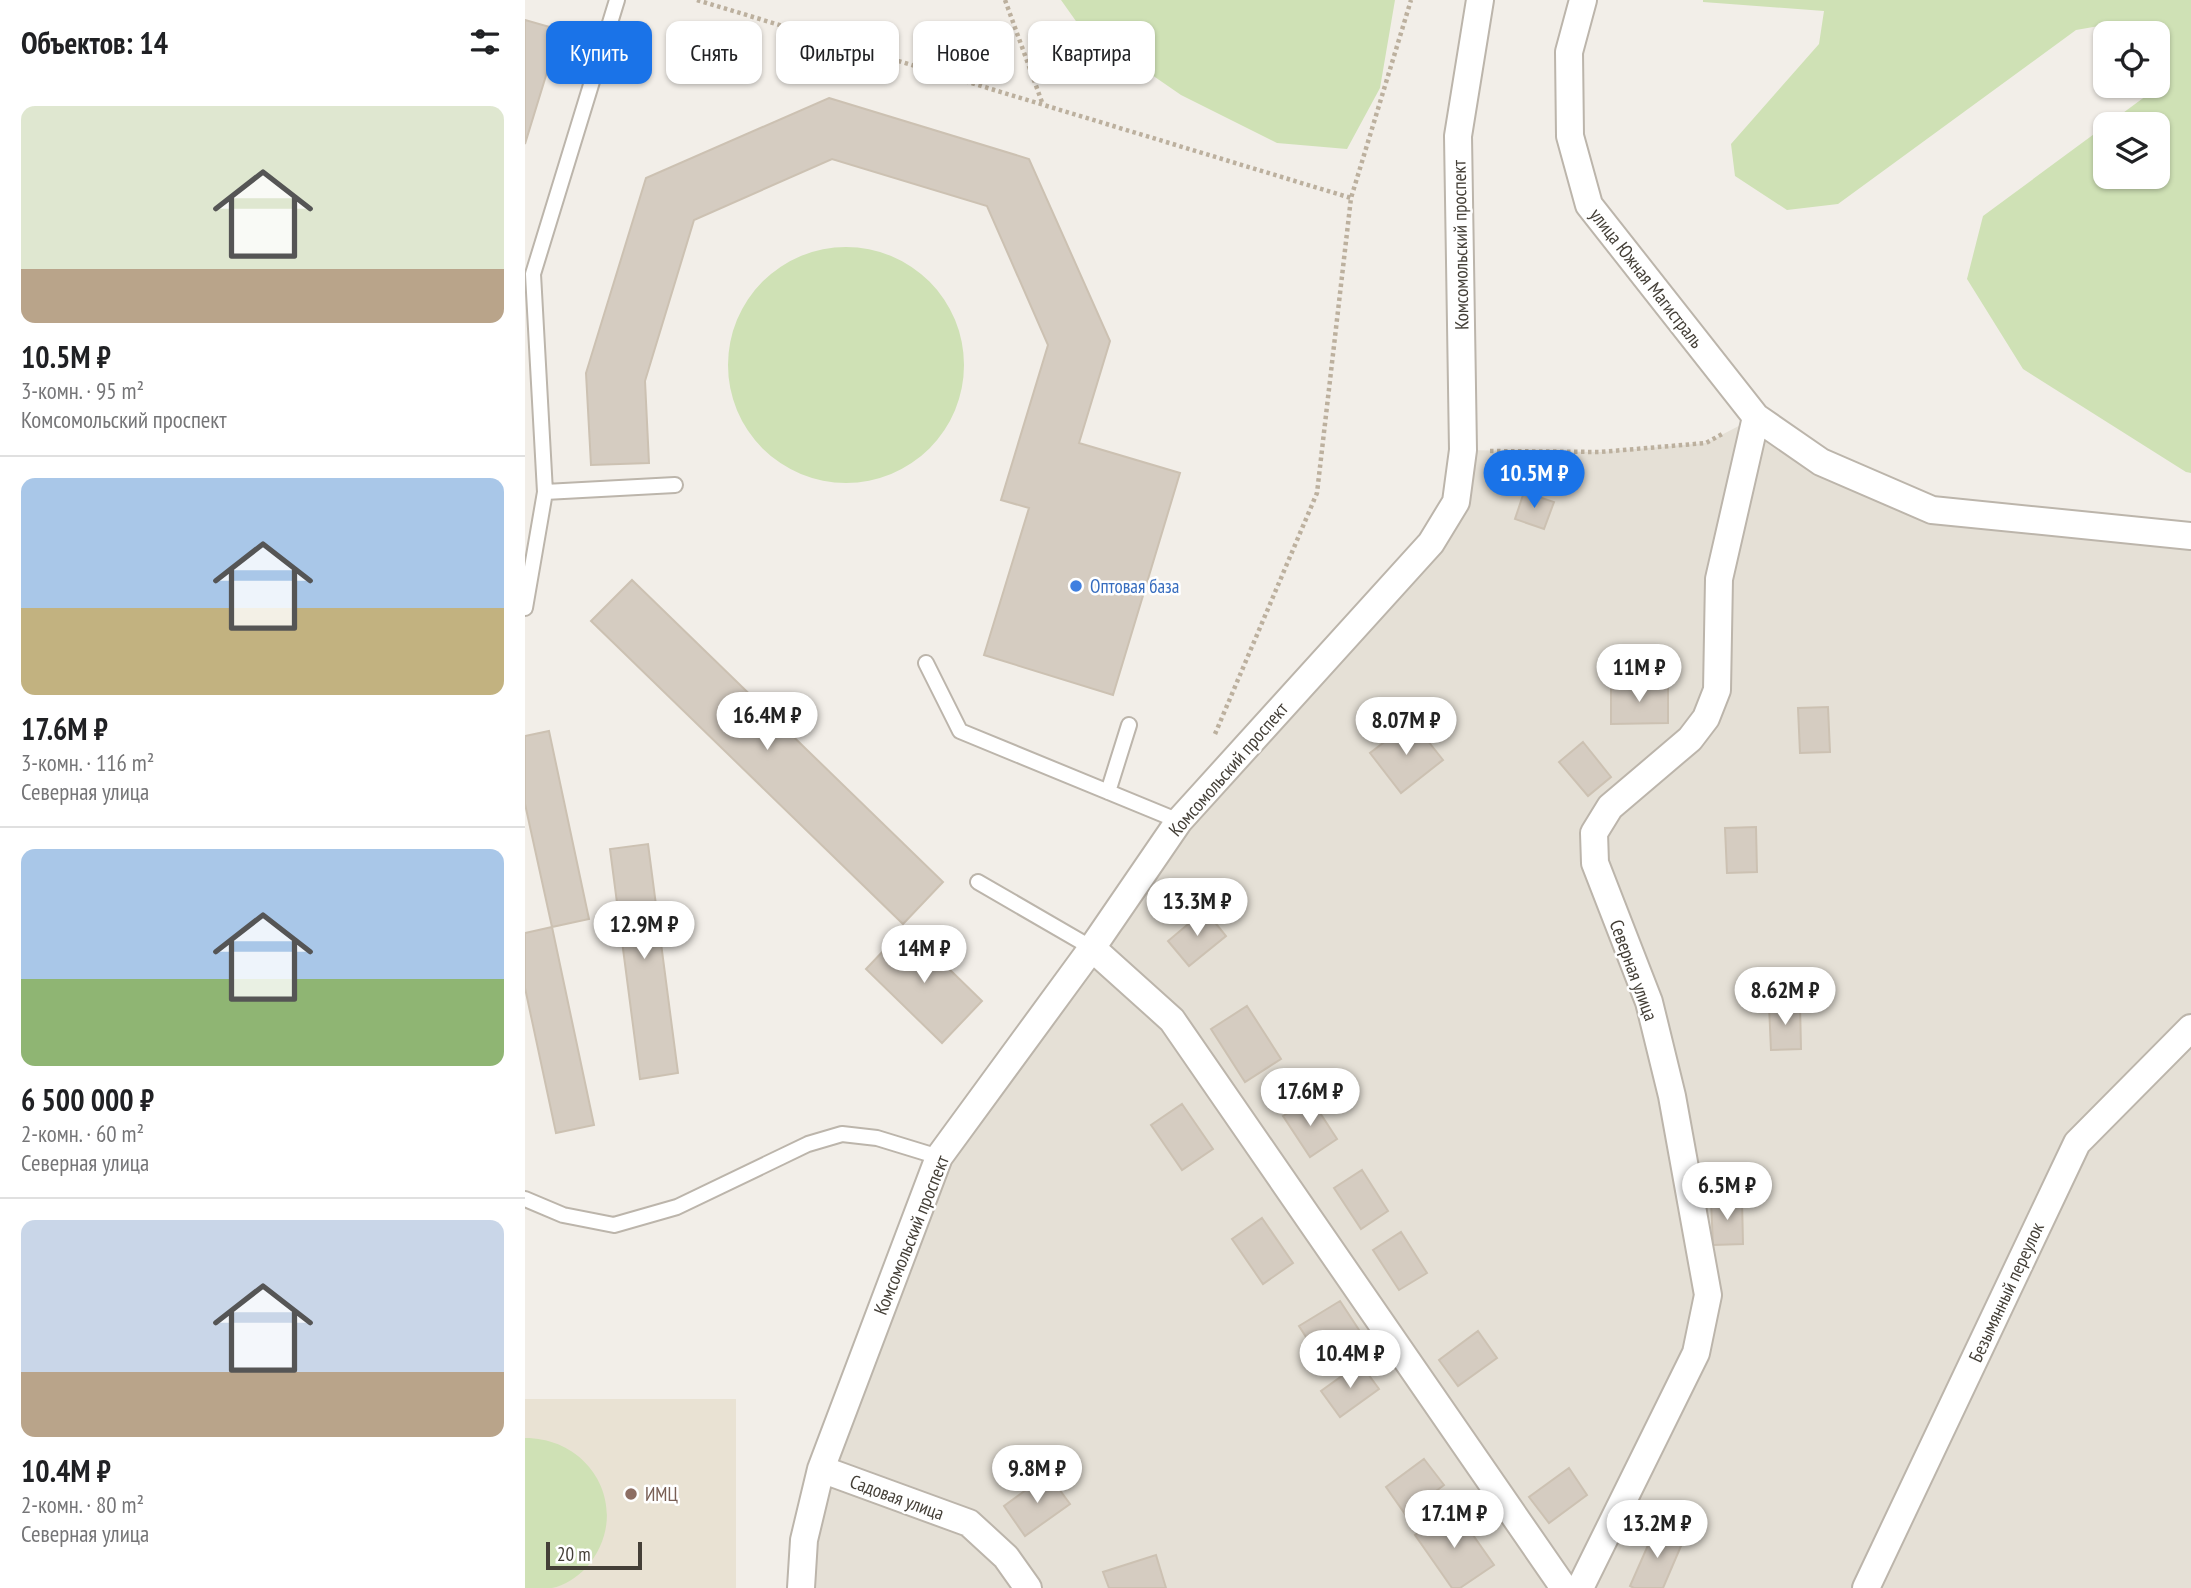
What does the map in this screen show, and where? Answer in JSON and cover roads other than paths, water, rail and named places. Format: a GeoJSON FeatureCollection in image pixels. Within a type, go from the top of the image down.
{"type":"FeatureCollection","features":[{"type":"Feature","properties":{"kind":"street","name":"Комсомольский проспект"},"geometry":{"type":"LineString","coordinates":[[801,1588],[804,1540],[821,1469],[939,1157],[1092,948],[1179,821],[1431,542],[1456,502],[1463,450],[1458,136],[1480,0]]}},
{"type":"Feature","properties":{"kind":"street","name":"улица Южная Магистраль"},"geometry":{"type":"LineString","coordinates":[[1583,0],[1569,52],[1570,136],[1589,205],[1756,416],[1821,462],[1932,510],[2189,537]]}},
{"type":"Feature","properties":{"kind":"street","name":"Северная улица"},"geometry":{"type":"LineString","coordinates":[[1580,1588],[1696,1353],[1708,1295],[1672,1096],[1649,1002],[1595,863],[1594,832],[1611,807],[1690,739],[1706,718],[1717,690],[1719,579],[1756,416]]}},
{"type":"Feature","properties":{"kind":"street"},"geometry":{"type":"LineString","coordinates":[[1092,948],[1172,1020],[1564,1588]]}},
{"type":"Feature","properties":{"kind":"street","name":"Безымянный переулок"},"geometry":{"type":"LineString","coordinates":[[1865,1588],[2077,1143],[2191,1028]]}},
{"type":"Feature","properties":{"kind":"street","name":"Садовая улица"},"geometry":{"type":"LineString","coordinates":[[821,1469],[969,1523],[1006,1557],[1028,1588]]}},
{"type":"Feature","properties":{"kind":"lane"},"geometry":{"type":"LineString","coordinates":[[525,608],[545,492],[533,275],[617,0]]}},
{"type":"Feature","properties":{"kind":"lane"},"geometry":{"type":"LineString","coordinates":[[545,492],[675,485]]}},
{"type":"Feature","properties":{"kind":"lane"},"geometry":{"type":"LineString","coordinates":[[926,663],[960,731],[1179,821]]}},
{"type":"Feature","properties":{"kind":"lane"},"geometry":{"type":"LineString","coordinates":[[1108,792],[1129,725]]}},
{"type":"Feature","properties":{"kind":"lane"},"geometry":{"type":"LineString","coordinates":[[978,882],[1092,948]]}},
{"type":"Feature","properties":{"kind":"lane"},"geometry":{"type":"LineString","coordinates":[[525,1199],[563,1215],[614,1225],[677,1207],[808,1144],[842,1134],[877,1138],[939,1157]]}},
{"type":"Feature","properties":{"kind":"place","name":"Оптовая база"},"geometry":{"type":"Point","coordinates":[1076,586]}},
{"type":"Feature","properties":{"kind":"place","name":"ИМЦ"},"geometry":{"type":"Point","coordinates":[631,1494]}}]}
